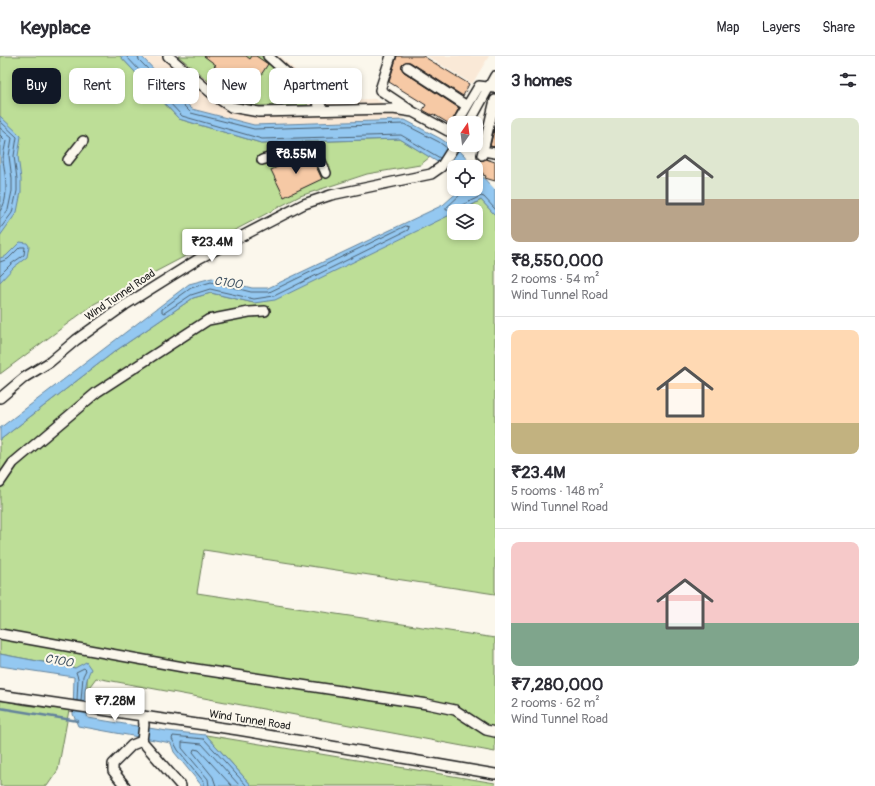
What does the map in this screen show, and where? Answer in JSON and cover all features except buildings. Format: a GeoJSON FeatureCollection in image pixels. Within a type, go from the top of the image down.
{"type":"FeatureCollection","features":[{"type":"Feature","properties":{"kind":"street"},"geometry":{"type":"LineString","coordinates":[[168,56],[216,98],[231,107],[259,112],[393,109],[413,112]]}},
{"type":"Feature","properties":{"kind":"street"},"geometry":{"type":"LineString","coordinates":[[268,56],[311,95],[324,110]]}},
{"type":"Feature","properties":{"kind":"street"},"geometry":{"type":"LineString","coordinates":[[391,56],[380,90],[413,112],[447,130]]}},
{"type":"Feature","properties":{"kind":"street"},"geometry":{"type":"LineString","coordinates":[[407,67],[467,106]]}},
{"type":"Feature","properties":{"kind":"street"},"geometry":{"type":"LineString","coordinates":[[474,116],[492,88],[495,76]]}},
{"type":"Feature","properties":{"kind":"street"},"geometry":{"type":"LineString","coordinates":[[461,116],[479,86],[492,88]]}},
{"type":"Feature","properties":{"kind":"street"},"geometry":{"type":"LineString","coordinates":[[495,100],[482,153],[495,153]]}},
{"type":"Feature","properties":{"kind":"street"},"geometry":{"type":"LineString","coordinates":[[68,160],[82,141]]}},
{"type":"Feature","properties":{"kind":"street"},"geometry":{"type":"LineString","coordinates":[[262,160],[306,148],[312,150],[320,159],[326,173]]}},
{"type":"Feature","properties":{"kind":"street","name":"Wind Tunnel Road"},"geometry":{"type":"LineString","coordinates":[[0,398],[25,377],[50,362],[76,340],[125,305],[200,258],[304,204],[331,195],[431,174],[441,167],[451,152]]}},
{"type":"Feature","properties":{"kind":"street"},"geometry":{"type":"LineString","coordinates":[[0,482],[13,463],[97,392],[208,320],[249,312],[264,311]]}},
{"type":"Feature","properties":{"kind":"street"},"geometry":{"type":"LineString","coordinates":[[0,634],[182,667],[427,704],[455,710],[486,730],[495,732]]}},
{"type":"Feature","properties":{"kind":"street","name":"Wind Tunnel Road"},"geometry":{"type":"LineString","coordinates":[[0,695],[90,708],[144,720],[238,730],[495,774]]}},
{"type":"Feature","properties":{"kind":"street"},"geometry":{"type":"LineString","coordinates":[[144,720],[142,740],[181,786]]}},
{"type":"Feature","properties":{"kind":"street"},"geometry":{"type":"LineString","coordinates":[[125,786],[113,771],[113,764],[132,745],[142,740]]}},
{"type":"Feature","properties":{"kind":"shaded area"},"geometry":{"type":"Polygon","coordinates":[[[141,56],[279,56],[293,68],[269,68],[269,104],[362,104],[362,99],[375,99],[393,109],[405,120],[254,125],[192,109],[187,104],[199,104],[199,68],[153,68],[141,56]]]}},
{"type":"Feature","properties":{"kind":"shaded area"},"geometry":{"type":"Polygon","coordinates":[[[427,56],[489,56],[472,84],[427,56]]]}},
{"type":"Feature","properties":{"kind":"green space"},"geometry":{"type":"Polygon","coordinates":[[[0,56],[120,56],[133,70],[133,104],[165,104],[179,119],[261,143],[400,139],[430,157],[420,165],[367,174],[300,196],[94,304],[0,374],[0,56]]]}},
{"type":"Feature","properties":{"kind":"green space"},"geometry":{"type":"Polygon","coordinates":[[[178,56],[261,56],[275,68],[269,68],[269,104],[308,105],[258,106],[246,104],[261,104],[261,68],[207,68],[207,80],[199,73],[199,68],[193,68],[178,56]]]}},
{"type":"Feature","properties":{"kind":"green space"},"geometry":{"type":"Polygon","coordinates":[[[481,200],[495,215],[495,594],[204,550],[197,593],[495,638],[495,752],[96,678],[90,686],[87,687],[87,676],[75,668],[0,654],[0,440],[114,352],[193,298],[211,293],[254,303],[447,216],[447,240],[483,240],[483,204],[474,204],[481,200]]]}},
{"type":"Feature","properties":{"kind":"green space"},"geometry":{"type":"Polygon","coordinates":[[[0,700],[25,705],[69,710],[58,770],[47,786],[0,786],[0,700]]]}},
{"type":"Feature","properties":{"kind":"green space"},"geometry":{"type":"Polygon","coordinates":[[[206,735],[495,783],[495,786],[252,786],[206,735]]]}},
{"type":"Feature","properties":{"kind":"water"},"geometry":{"type":"Polygon","coordinates":[[[120,56],[141,56],[153,68],[133,68],[133,70],[120,56]]]}},
{"type":"Feature","properties":{"kind":"water"},"geometry":{"type":"Polygon","coordinates":[[[165,104],[187,104],[192,109],[254,125],[405,120],[447,143],[447,152],[460,152],[468,160],[447,160],[447,168],[400,139],[261,143],[179,119],[165,104]]]}},
{"type":"Feature","properties":{"kind":"water"},"geometry":{"type":"Polygon","coordinates":[[[0,116],[21,136],[18,156],[21,192],[17,212],[0,236],[0,116]]]}},
{"type":"Feature","properties":{"kind":"water","name":"C100"},"geometry":{"type":"Polygon","coordinates":[[[483,177],[495,190],[495,215],[481,200],[473,204],[447,204],[447,216],[275,300],[254,303],[211,293],[193,298],[114,352],[0,440],[0,428],[189,284],[212,278],[252,288],[268,288],[443,205],[453,196],[483,196],[483,177]]]}},
{"type":"Feature","properties":{"kind":"water"},"geometry":{"type":"Polygon","coordinates":[[[20,242],[27,243],[29,246],[27,257],[14,267],[0,282],[0,258],[6,256],[20,242]]]}},
{"type":"Feature","properties":{"kind":"water"},"geometry":{"type":"Polygon","coordinates":[[[0,654],[75,668],[86,662],[91,669],[87,680],[85,693],[85,707],[88,718],[167,731],[206,735],[252,786],[202,786],[174,752],[171,743],[78,726],[73,714],[74,677],[0,666],[0,654]]]}},
{"type":"Feature","properties":{"kind":"waterway"},"geometry":{"type":"LineString","coordinates":[[0,708],[78,721]]}}]}
